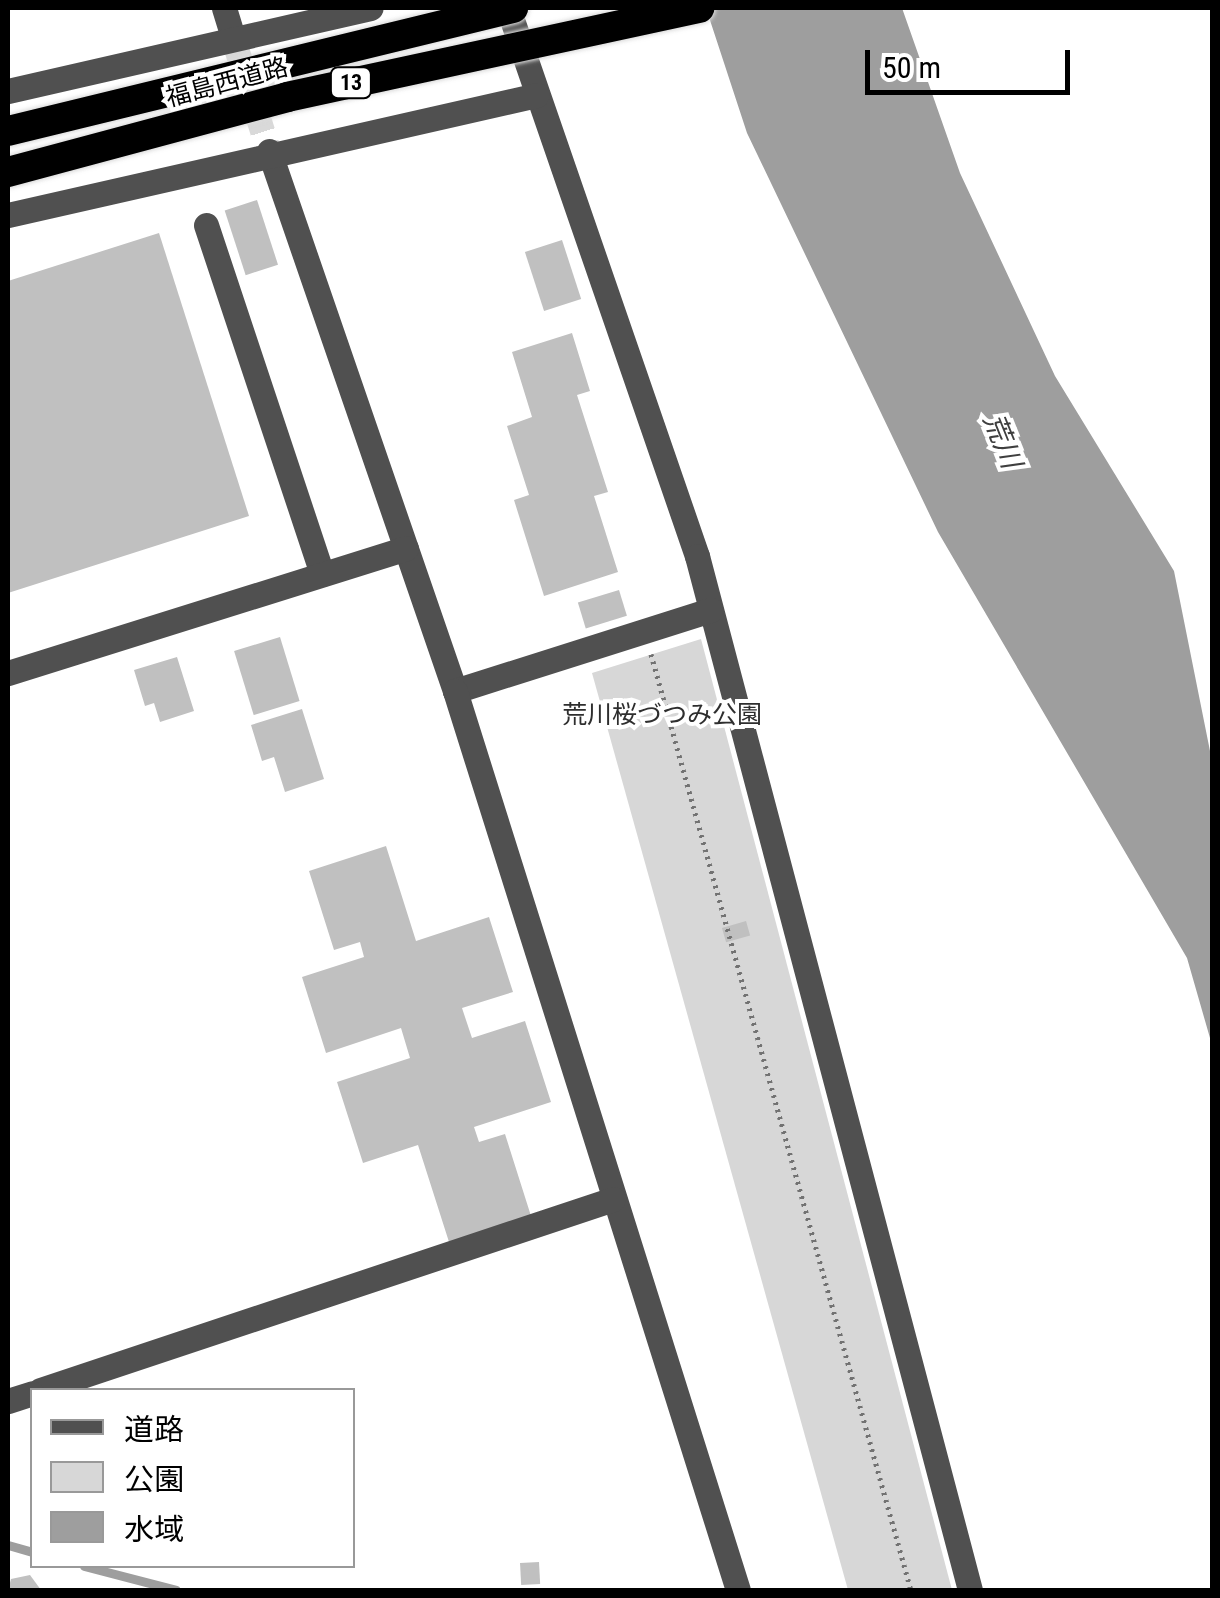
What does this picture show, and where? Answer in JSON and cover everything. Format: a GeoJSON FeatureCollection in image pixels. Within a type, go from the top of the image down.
{"type":"FeatureCollection","features":[{"type":"Feature","properties":{"kind":"highway","name":"福島西道路"},"geometry":{"type":"LineString","coordinates":[[8,131],[510,8]]}},
{"type":"Feature","properties":{"kind":"highway","name":"福島西道路"},"geometry":{"type":"LineString","coordinates":[[8,172],[287,98],[698,8]]}},
{"type":"Feature","properties":{"kind":"street"},"geometry":{"type":"LineString","coordinates":[[224,8],[234,37]]}},
{"type":"Feature","properties":{"kind":"street"},"geometry":{"type":"LineString","coordinates":[[8,91],[371,8]]}},
{"type":"Feature","properties":{"kind":"street"},"geometry":{"type":"LineString","coordinates":[[510,8],[537,95],[612,299],[710,610],[970,1590]]}},
{"type":"Feature","properties":{"kind":"street"},"geometry":{"type":"LineString","coordinates":[[8,215],[269,152],[537,95]]}},
{"type":"Feature","properties":{"kind":"street"},"geometry":{"type":"LineString","coordinates":[[269,152],[455,691],[738,1590]]}},
{"type":"Feature","properties":{"kind":"street"},"geometry":{"type":"LineString","coordinates":[[206,225],[322,574]]}},
{"type":"Feature","properties":{"kind":"street"},"geometry":{"type":"LineString","coordinates":[[8,673],[406,548]]}},
{"type":"Feature","properties":{"kind":"street"},"geometry":{"type":"LineString","coordinates":[[455,691],[710,610]]}},
{"type":"Feature","properties":{"kind":"street"},"geometry":{"type":"LineString","coordinates":[[48,1388],[614,1199]]}},
{"type":"Feature","properties":{"kind":"path"},"geometry":{"type":"LineString","coordinates":[[645,631],[911,1590]]}},
{"type":"Feature","properties":{"kind":"green space","name":"荒川桜づつみ公園"},"geometry":{"type":"Polygon","coordinates":[[[701,639],[952,1590],[848,1590],[592,673],[701,639]]]}},
{"type":"Feature","properties":{"kind":"water","name":"荒川"},"geometry":{"type":"Polygon","coordinates":[[[706,8],[902,8],[960,173],[1055,376],[1174,571],[1212,761],[1212,1045],[1187,958],[938,532],[747,133],[706,8]]]}},
{"type":"Feature","properties":{"kind":"building"},"geometry":{"type":"Polygon","coordinates":[[[257,200],[278,265],[246,275],[225,211],[257,200]]]}},
{"type":"Feature","properties":{"kind":"building"},"geometry":{"type":"Polygon","coordinates":[[[159,233],[249,516],[8,593],[8,281],[159,233]]]}},
{"type":"Feature","properties":{"kind":"building"},"geometry":{"type":"Polygon","coordinates":[[[562,240],[581,299],[544,311],[525,252],[562,240]]]}},
{"type":"Feature","properties":{"kind":"building"},"geometry":{"type":"Polygon","coordinates":[[[572,333],[590,391],[577,395],[608,492],[594,496],[618,572],[544,596],[514,500],[529,495],[507,426],[532,417],[512,352],[572,333]]]}},
{"type":"Feature","properties":{"kind":"building"},"geometry":{"type":"Polygon","coordinates":[[[619,590],[627,616],[586,628],[578,603],[619,590]]]}},
{"type":"Feature","properties":{"kind":"building"},"geometry":{"type":"Polygon","coordinates":[[[280,637],[300,701],[254,715],[234,651],[280,637]]]}},
{"type":"Feature","properties":{"kind":"building"},"geometry":{"type":"Polygon","coordinates":[[[177,657],[194,711],[160,722],[154,703],[145,706],[134,670],[177,657]]]}},
{"type":"Feature","properties":{"kind":"building"},"geometry":{"type":"Polygon","coordinates":[[[302,709],[324,779],[285,792],[274,757],[262,761],[251,725],[302,709]]]}},
{"type":"Feature","properties":{"kind":"building"},"geometry":{"type":"Polygon","coordinates":[[[386,846],[416,941],[489,917],[513,992],[462,1008],[472,1038],[525,1021],[551,1102],[474,1127],[479,1142],[505,1134],[531,1216],[449,1242],[418,1145],[363,1163],[337,1082],[410,1058],[401,1028],[326,1053],[302,977],[364,957],[360,942],[334,950],[309,871],[386,846]]]}},
{"type":"Feature","properties":{"kind":"building"},"geometry":{"type":"Polygon","coordinates":[[[746,921],[750,935],[726,942],[722,928],[746,921]]]}},
{"type":"Feature","properties":{"kind":"building"},"geometry":{"type":"Polygon","coordinates":[[[539,1562],[540,1584],[521,1585],[520,1563],[539,1562]]]}},
{"type":"Feature","properties":{"kind":"building"},"geometry":{"type":"Polygon","coordinates":[[[30,1575],[41,1590],[8,1590],[11,1579],[30,1575]]]}},
{"type":"Feature","properties":{"kind":"waterway"},"geometry":{"type":"LineString","coordinates":[[8,1545],[30,1551]]}},
{"type":"Feature","properties":{"kind":"waterway"},"geometry":{"type":"LineString","coordinates":[[92,1568],[176,1590]]}},
{"type":"Feature","properties":{"kind":"tunnel"},"geometry":{"type":"LineString","coordinates":[[233,37],[269,151]]}}]}
